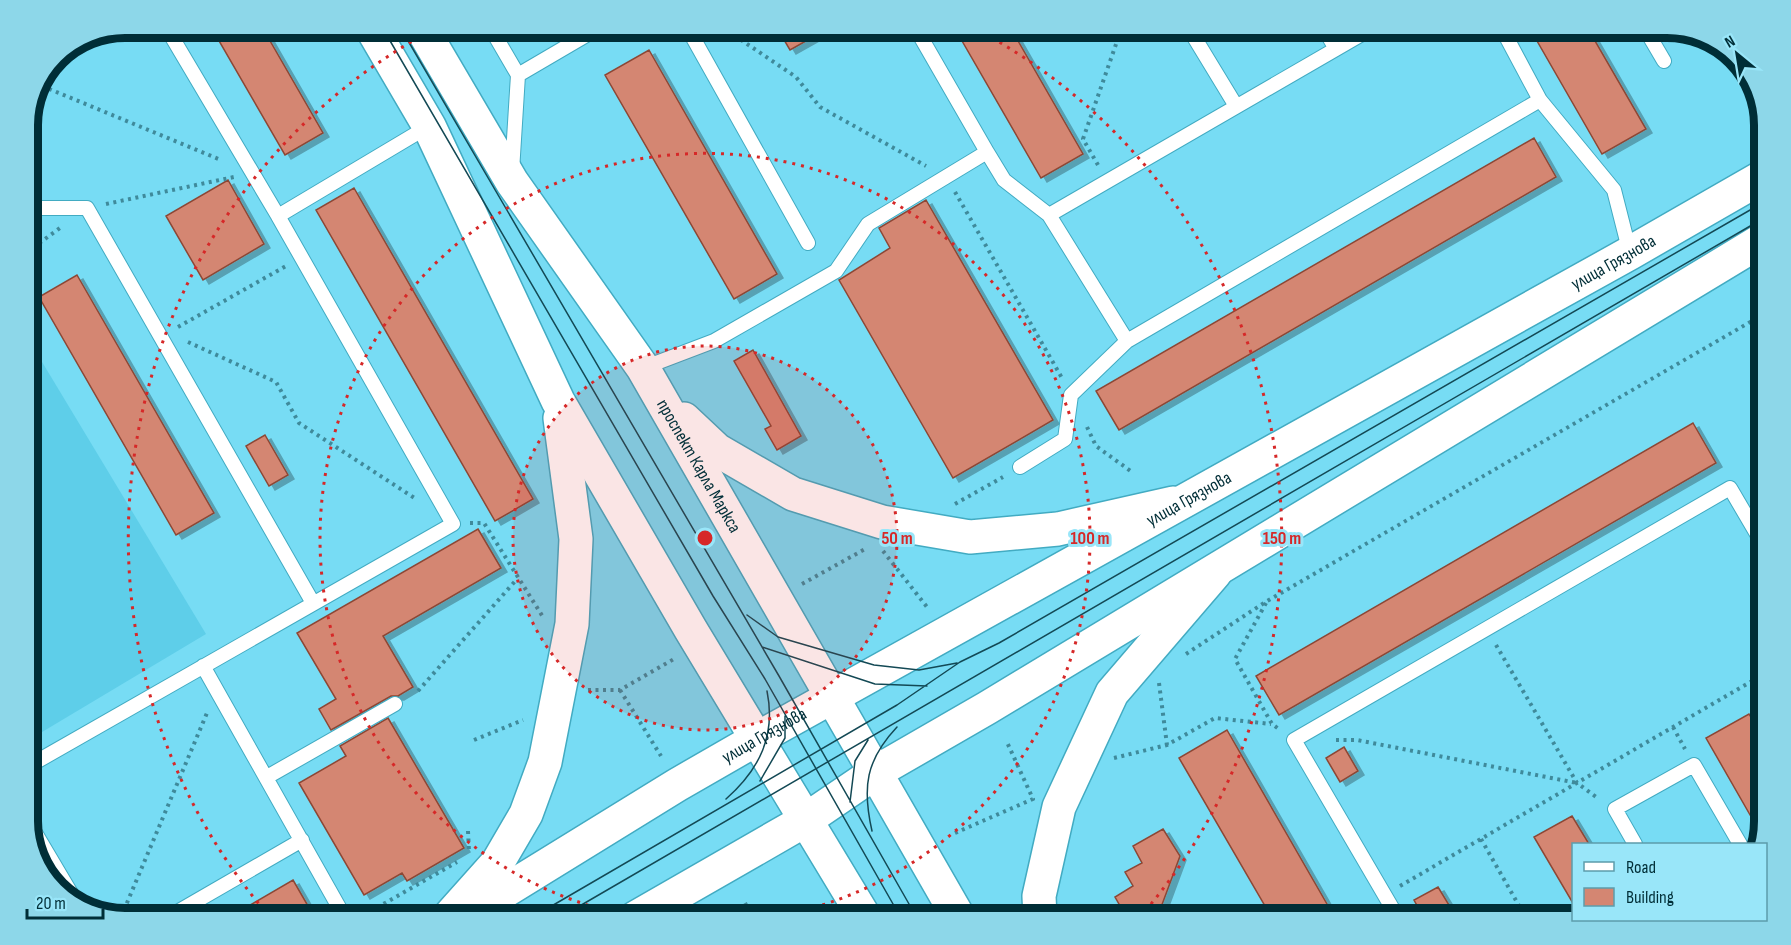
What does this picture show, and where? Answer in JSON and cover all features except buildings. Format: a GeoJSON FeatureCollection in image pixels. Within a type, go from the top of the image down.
{"type":"FeatureCollection","features":[{"type":"Feature","properties":{"kind":"main road"},"geometry":{"type":"LineString","coordinates":[[377,38],[429,126],[558,401],[804,821],[859,908]]}},
{"type":"Feature","properties":{"kind":"main road","name":"проспект Карла Маркса"},"geometry":{"type":"LineString","coordinates":[[427,38],[512,182],[650,380],[953,908]]}},
{"type":"Feature","properties":{"kind":"main road","name":"улица Грязнова"},"geometry":{"type":"LineString","coordinates":[[477,908],[677,785],[1753,182]]}},
{"type":"Feature","properties":{"kind":"main road"},"geometry":{"type":"LineString","coordinates":[[652,908],[804,821],[876,772],[987,708],[1753,246]]}},
{"type":"Feature","properties":{"kind":"main road"},"geometry":{"type":"LineString","coordinates":[[650,380],[717,450],[793,494],[882,522],[970,537],[1058,529],[1186,499]]}},
{"type":"Feature","properties":{"kind":"main road"},"geometry":{"type":"LineString","coordinates":[[457,908],[498,862],[526,813],[545,762],[572,624],[576,538],[558,401]]}},
{"type":"Feature","properties":{"kind":"main road"},"geometry":{"type":"LineString","coordinates":[[1040,908],[1039,896],[1059,807],[1112,693],[1222,566]]}},
{"type":"Feature","properties":{"kind":"lane"},"geometry":{"type":"LineString","coordinates":[[38,761],[453,524],[278,216],[172,38]]}},
{"type":"Feature","properties":{"kind":"lane"},"geometry":{"type":"LineString","coordinates":[[496,38],[518,75],[512,182]]}},
{"type":"Feature","properties":{"kind":"lane"},"geometry":{"type":"LineString","coordinates":[[518,75],[581,38]]}},
{"type":"Feature","properties":{"kind":"lane"},"geometry":{"type":"LineString","coordinates":[[693,38],[808,243]]}},
{"type":"Feature","properties":{"kind":"lane"},"geometry":{"type":"LineString","coordinates":[[921,38],[1004,180],[1049,216],[1127,340]]}},
{"type":"Feature","properties":{"kind":"lane"},"geometry":{"type":"LineString","coordinates":[[1195,38],[1236,106]]}},
{"type":"Feature","properties":{"kind":"lane"},"geometry":{"type":"LineString","coordinates":[[1330,38],[1336,49]]}},
{"type":"Feature","properties":{"kind":"lane"},"geometry":{"type":"LineString","coordinates":[[1049,216],[1355,38]]}},
{"type":"Feature","properties":{"kind":"lane"},"geometry":{"type":"LineString","coordinates":[[1507,38],[1540,100],[1614,190],[1630,253]]}},
{"type":"Feature","properties":{"kind":"lane"},"geometry":{"type":"LineString","coordinates":[[1650,38],[1664,61]]}},
{"type":"Feature","properties":{"kind":"lane"},"geometry":{"type":"LineString","coordinates":[[1020,467],[1065,439],[1071,395],[1127,340],[1540,100]]}},
{"type":"Feature","properties":{"kind":"lane"},"geometry":{"type":"LineString","coordinates":[[278,216],[429,126]]}},
{"type":"Feature","properties":{"kind":"lane"},"geometry":{"type":"LineString","coordinates":[[650,380],[836,271],[868,224],[987,152]]}},
{"type":"Feature","properties":{"kind":"lane"},"geometry":{"type":"LineString","coordinates":[[38,208],[87,208],[313,603]]}},
{"type":"Feature","properties":{"kind":"lane"},"geometry":{"type":"LineString","coordinates":[[1392,908],[1294,740],[1730,488],[1754,528]]}},
{"type":"Feature","properties":{"kind":"lane"},"geometry":{"type":"LineString","coordinates":[[203,666],[339,908]]}},
{"type":"Feature","properties":{"kind":"lane"},"geometry":{"type":"LineString","coordinates":[[267,777],[395,704]]}},
{"type":"Feature","properties":{"kind":"lane"},"geometry":{"type":"LineString","coordinates":[[1634,843],[1615,809],[1695,765],[1739,843]]}},
{"type":"Feature","properties":{"kind":"lane"},"geometry":{"type":"LineString","coordinates":[[184,908],[302,840]]}},
{"type":"Feature","properties":{"kind":"lane"},"geometry":{"type":"LineString","coordinates":[[40,841],[66,885]]}},
{"type":"Feature","properties":{"kind":"path"},"geometry":{"type":"LineString","coordinates":[[738,38],[796,77],[820,107],[947,177],[1071,395],[1096,446],[1132,472]]}},
{"type":"Feature","properties":{"kind":"path"},"geometry":{"type":"LineString","coordinates":[[1108,181],[1083,139],[1118,38]]}},
{"type":"Feature","properties":{"kind":"path"},"geometry":{"type":"LineString","coordinates":[[46,88],[252,173]]}},
{"type":"Feature","properties":{"kind":"path"},"geometry":{"type":"LineString","coordinates":[[38,244],[87,208],[252,173]]}},
{"type":"Feature","properties":{"kind":"path"},"geometry":{"type":"LineString","coordinates":[[168,333],[301,257]]}},
{"type":"Feature","properties":{"kind":"path"},"geometry":{"type":"LineString","coordinates":[[1178,660],[1267,601],[1753,320]]}},
{"type":"Feature","properties":{"kind":"path"},"geometry":{"type":"LineString","coordinates":[[154,324],[168,333],[276,382],[299,423],[453,524],[484,523],[517,579],[544,618]]}},
{"type":"Feature","properties":{"kind":"path"},"geometry":{"type":"LineString","coordinates":[[952,505],[1020,467]]}},
{"type":"Feature","properties":{"kind":"path"},"geometry":{"type":"LineString","coordinates":[[802,584],[877,543],[927,607]]}},
{"type":"Feature","properties":{"kind":"path"},"geometry":{"type":"LineString","coordinates":[[418,691],[517,579]]}},
{"type":"Feature","properties":{"kind":"path"},"geometry":{"type":"LineString","coordinates":[[1267,601],[1235,659],[1272,724],[1294,740],[1357,740],[1577,783],[1615,809]]}},
{"type":"Feature","properties":{"kind":"path"},"geometry":{"type":"LineString","coordinates":[[1486,628],[1577,783]]}},
{"type":"Feature","properties":{"kind":"path"},"geometry":{"type":"LineString","coordinates":[[585,690],[620,690],[674,659]]}},
{"type":"Feature","properties":{"kind":"path"},"geometry":{"type":"LineString","coordinates":[[1158,673],[1167,745]]}},
{"type":"Feature","properties":{"kind":"path"},"geometry":{"type":"LineString","coordinates":[[1384,895],[1754,680]]}},
{"type":"Feature","properties":{"kind":"path"},"geometry":{"type":"LineString","coordinates":[[620,690],[661,756]]}},
{"type":"Feature","properties":{"kind":"path"},"geometry":{"type":"LineString","coordinates":[[125,908],[217,691]]}},
{"type":"Feature","properties":{"kind":"path"},"geometry":{"type":"LineString","coordinates":[[474,740],[532,717]]}},
{"type":"Feature","properties":{"kind":"path"},"geometry":{"type":"LineString","coordinates":[[1111,758],[1167,745],[1215,718],[1272,724]]}},
{"type":"Feature","properties":{"kind":"path"},"geometry":{"type":"LineString","coordinates":[[955,833],[1033,799],[1006,740]]}},
{"type":"Feature","properties":{"kind":"path"},"geometry":{"type":"LineString","coordinates":[[468,831],[469,855]]}},
{"type":"Feature","properties":{"kind":"path"},"geometry":{"type":"LineString","coordinates":[[1481,839],[1520,908]]}},
{"type":"Feature","properties":{"kind":"path"},"geometry":{"type":"LineString","coordinates":[[376,908],[459,860]]}},
{"type":"Feature","properties":{"kind":"path"},"geometry":{"type":"LineString","coordinates":[[745,903],[748,908]]}},
{"type":"Feature","properties":{"kind":"shaded area"},"geometry":{"type":"Polygon","coordinates":[[[38,355],[206,634],[38,734],[38,355]]]}},
{"type":"Feature","properties":{"kind":"tram line"},"geometry":{"type":"LineString","coordinates":[[388,38],[713,596],[765,679],[895,908]]}},
{"type":"Feature","properties":{"kind":"tram line"},"geometry":{"type":"LineString","coordinates":[[406,38],[779,676],[911,908]]}},
{"type":"Feature","properties":{"kind":"tram line"},"geometry":{"type":"LineString","coordinates":[[548,908],[897,705],[960,662],[999,643],[1753,208]]}},
{"type":"Feature","properties":{"kind":"tram line"},"geometry":{"type":"LineString","coordinates":[[576,908],[1753,224]]}},
{"type":"Feature","properties":{"kind":"tram line"},"geometry":{"type":"LineString","coordinates":[[747,615],[778,637],[874,665],[919,670],[957,663]]}},
{"type":"Feature","properties":{"kind":"tram line"},"geometry":{"type":"LineString","coordinates":[[762,647],[875,684],[927,686]]}},
{"type":"Feature","properties":{"kind":"tram line"},"geometry":{"type":"LineString","coordinates":[[726,799],[748,776],[763,750],[769,722],[767,691]]}},
{"type":"Feature","properties":{"kind":"tram line"},"geometry":{"type":"LineString","coordinates":[[760,781],[785,738],[785,716]]}},
{"type":"Feature","properties":{"kind":"tram line"},"geometry":{"type":"LineString","coordinates":[[872,831],[867,801],[869,775],[879,751],[897,727]]}},
{"type":"Feature","properties":{"kind":"tram line"},"geometry":{"type":"LineString","coordinates":[[850,802],[855,761],[868,740]]}}]}
